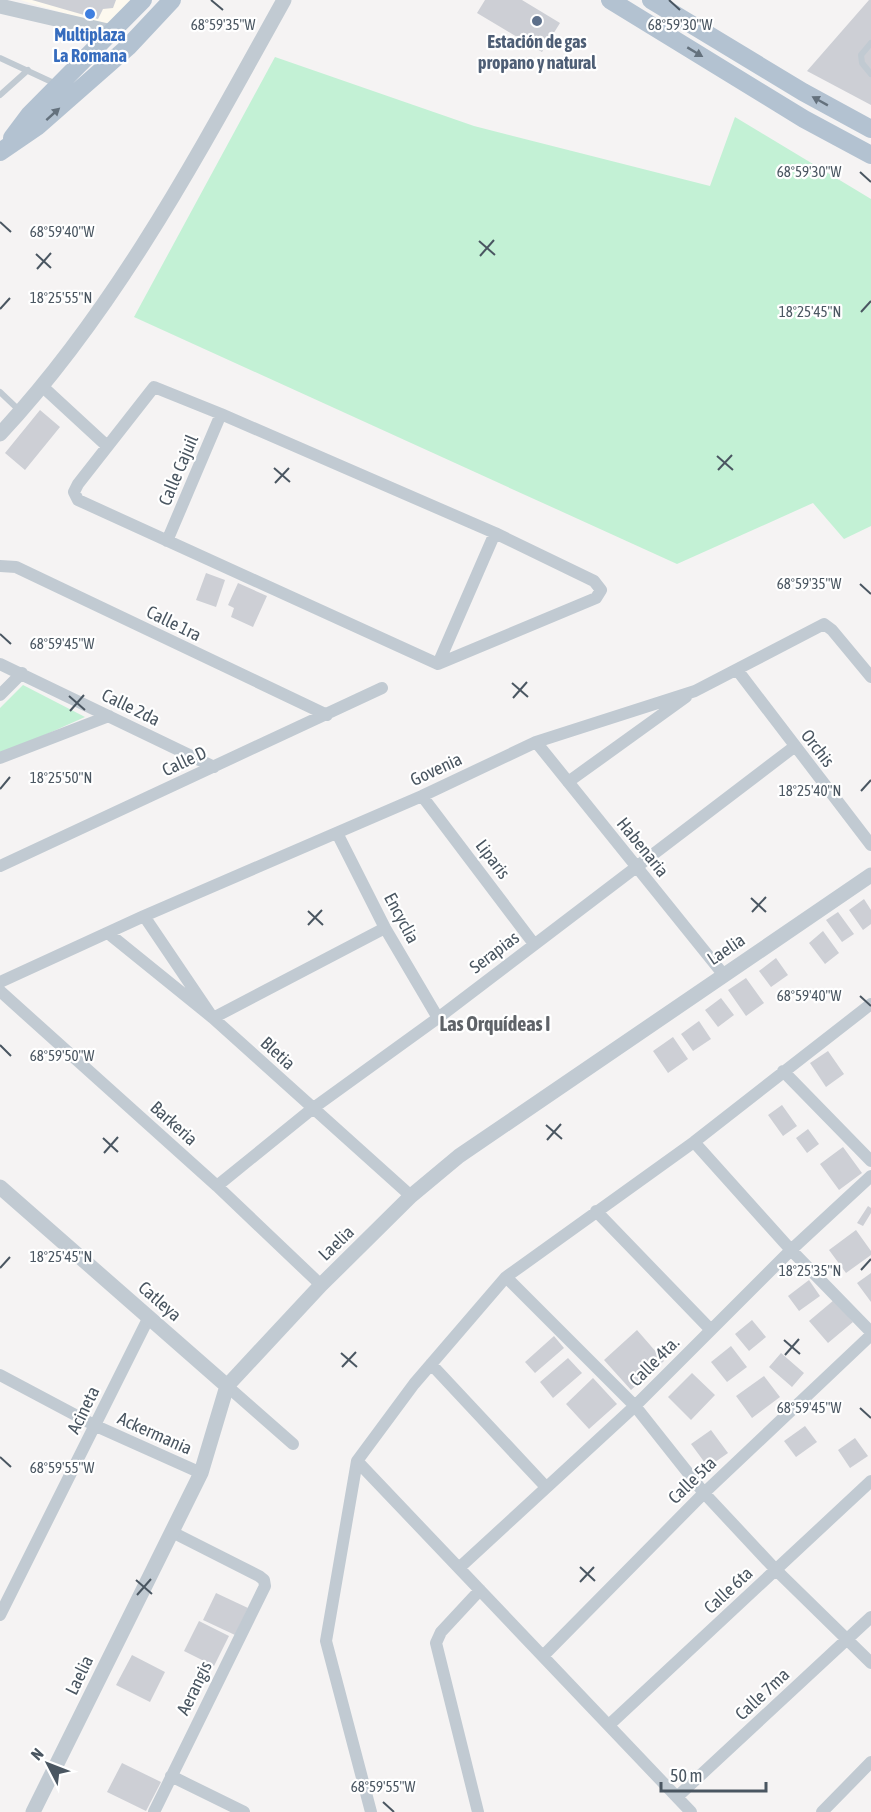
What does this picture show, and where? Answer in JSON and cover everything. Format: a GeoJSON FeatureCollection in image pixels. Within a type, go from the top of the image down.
{"type":"FeatureCollection","features":[{"type":"Feature","properties":{"kind":"main road"},"geometry":{"type":"LineString","coordinates":[[3,150],[30,114],[143,0]]}},
{"type":"Feature","properties":{"kind":"main road"},"geometry":{"type":"LineString","coordinates":[[3,150],[38,126],[83,87],[128,47],[172,0]]}},
{"type":"Feature","properties":{"kind":"main road"},"geometry":{"type":"LineString","coordinates":[[610,0],[804,119],[871,155]]}},
{"type":"Feature","properties":{"kind":"main road"},"geometry":{"type":"LineString","coordinates":[[651,0],[803,92],[871,129]]}},
{"type":"Feature","properties":{"kind":"street"},"geometry":{"type":"LineString","coordinates":[[0,434],[43,387],[110,297],[222,111],[284,0]]}},
{"type":"Feature","properties":{"kind":"street"},"geometry":{"type":"LineString","coordinates":[[0,6],[112,32]]}},
{"type":"Feature","properties":{"kind":"street"},"geometry":{"type":"LineString","coordinates":[[43,387],[107,446]]}},
{"type":"Feature","properties":{"kind":"street"},"geometry":{"type":"LineString","coordinates":[[154,387],[495,533],[594,581],[601,590],[596,598],[438,664],[78,500],[74,492],[78,484],[107,446],[146,393],[154,387]]}},
{"type":"Feature","properties":{"kind":"street","name":"Calle Cajuil"},"geometry":{"type":"LineString","coordinates":[[167,541],[221,414]]}},
{"type":"Feature","properties":{"kind":"street"},"geometry":{"type":"LineString","coordinates":[[438,664],[495,533]]}},
{"type":"Feature","properties":{"kind":"street","name":"Calle 1ra"},"geometry":{"type":"LineString","coordinates":[[2,565],[16,567],[327,716]]}},
{"type":"Feature","properties":{"kind":"street","name":"Govenia"},"geometry":{"type":"LineString","coordinates":[[0,982],[144,916],[422,796],[536,742],[695,691],[738,671],[824,624],[832,630],[871,677]]}},
{"type":"Feature","properties":{"kind":"street","name":"Calle 2da"},"geometry":{"type":"LineString","coordinates":[[0,664],[214,767]]}},
{"type":"Feature","properties":{"kind":"street","name":"Orchis"},"geometry":{"type":"LineString","coordinates":[[738,671],[871,845]]}},
{"type":"Feature","properties":{"kind":"street"},"geometry":{"type":"LineString","coordinates":[[0,695],[22,674]]}},
{"type":"Feature","properties":{"kind":"street","name":"Calle D"},"geometry":{"type":"LineString","coordinates":[[0,866],[327,716],[382,688]]}},
{"type":"Feature","properties":{"kind":"street"},"geometry":{"type":"LineString","coordinates":[[568,783],[695,691]]}},
{"type":"Feature","properties":{"kind":"street"},"geometry":{"type":"LineString","coordinates":[[0,758],[109,716]]}},
{"type":"Feature","properties":{"kind":"street","name":"Habenaria"},"geometry":{"type":"LineString","coordinates":[[536,742],[723,974]]}},
{"type":"Feature","properties":{"kind":"street","name":"Serapias"},"geometry":{"type":"LineString","coordinates":[[217,1186],[312,1109],[438,1018],[794,747]]}},
{"type":"Feature","properties":{"kind":"street","name":"Liparis"},"geometry":{"type":"LineString","coordinates":[[422,796],[534,944]]}},
{"type":"Feature","properties":{"kind":"street","name":"Encyclia"},"geometry":{"type":"LineString","coordinates":[[337,833],[386,928],[438,1018]]}},
{"type":"Feature","properties":{"kind":"street","name":"Laelia"},"geometry":{"type":"LineString","coordinates":[[33,1812],[201,1473],[226,1386],[321,1285],[411,1196],[459,1156],[871,875]]}},
{"type":"Feature","properties":{"kind":"street","name":"Bletia"},"geometry":{"type":"LineString","coordinates":[[144,916],[213,1018],[411,1196]]}},
{"type":"Feature","properties":{"kind":"street"},"geometry":{"type":"LineString","coordinates":[[108,933],[213,1018],[386,928]]}},
{"type":"Feature","properties":{"kind":"street","name":"Barkeria"},"geometry":{"type":"LineString","coordinates":[[0,992],[217,1186],[321,1285]]}},
{"type":"Feature","properties":{"kind":"street"},"geometry":{"type":"LineString","coordinates":[[371,1812],[326,1641],[357,1461],[430,1364],[506,1277],[694,1142],[871,1004]]}},
{"type":"Feature","properties":{"kind":"street"},"geometry":{"type":"LineString","coordinates":[[783,1071],[871,1161]]}},
{"type":"Feature","properties":{"kind":"street"},"geometry":{"type":"LineString","coordinates":[[694,1142],[791,1250],[871,1334]]}},
{"type":"Feature","properties":{"kind":"street","name":"Calle 4ta."},"geometry":{"type":"LineString","coordinates":[[459,1568],[634,1407],[791,1250],[871,1176]]}},
{"type":"Feature","properties":{"kind":"street","name":"Catleya"},"geometry":{"type":"LineString","coordinates":[[0,1187],[293,1444]]}},
{"type":"Feature","properties":{"kind":"street"},"geometry":{"type":"LineString","coordinates":[[596,1211],[711,1330]]}},
{"type":"Feature","properties":{"kind":"street"},"geometry":{"type":"LineString","coordinates":[[506,1277],[634,1407],[704,1493],[777,1570],[871,1663]]}},
{"type":"Feature","properties":{"kind":"street","name":"Acineta"},"geometry":{"type":"LineString","coordinates":[[0,1614],[96,1426],[148,1317]]}},
{"type":"Feature","properties":{"kind":"street","name":"Calle 5ta"},"geometry":{"type":"LineString","coordinates":[[543,1656],[704,1493],[871,1334]]}},
{"type":"Feature","properties":{"kind":"street"},"geometry":{"type":"LineString","coordinates":[[430,1364],[546,1487]]}},
{"type":"Feature","properties":{"kind":"street","name":"Ackermania"},"geometry":{"type":"LineString","coordinates":[[0,1375],[96,1426],[201,1473]]}},
{"type":"Feature","properties":{"kind":"street"},"geometry":{"type":"LineString","coordinates":[[357,1461],[691,1812]]}},
{"type":"Feature","properties":{"kind":"street","name":"Calle 6ta"},"geometry":{"type":"LineString","coordinates":[[609,1725],[871,1480]]}},
{"type":"Feature","properties":{"kind":"street","name":"Aerangis"},"geometry":{"type":"LineString","coordinates":[[154,1812],[265,1586],[264,1580],[172,1532]]}},
{"type":"Feature","properties":{"kind":"street"},"geometry":{"type":"LineString","coordinates":[[478,1812],[436,1643],[441,1632],[480,1590]]}},
{"type":"Feature","properties":{"kind":"street","name":"Calle 7ma"},"geometry":{"type":"LineString","coordinates":[[677,1797],[871,1617]]}},
{"type":"Feature","properties":{"kind":"street"},"geometry":{"type":"LineString","coordinates":[[822,1812],[871,1762]]}},
{"type":"Feature","properties":{"kind":"street"},"geometry":{"type":"LineString","coordinates":[[171,1776],[244,1812]]}},
{"type":"Feature","properties":{"kind":"lane"},"geometry":{"type":"LineString","coordinates":[[871,43],[861,55],[862,63],[871,74]]}},
{"type":"Feature","properties":{"kind":"lane"},"geometry":{"type":"LineString","coordinates":[[0,58],[58,86]]}},
{"type":"Feature","properties":{"kind":"lane"},"geometry":{"type":"LineString","coordinates":[[0,95],[28,70]]}},
{"type":"Feature","properties":{"kind":"lane"},"geometry":{"type":"LineString","coordinates":[[0,392],[21,412]]}},
{"type":"Feature","properties":{"kind":"shaded area","name":"Multiplaza La Romana"},"geometry":{"type":"Polygon","coordinates":[[[20,0],[136,0],[111,22],[101,24],[20,0]]]}},
{"type":"Feature","properties":{"kind":"green space"},"geometry":{"type":"Polygon","coordinates":[[[275,57],[474,126],[710,186],[735,117],[871,199],[871,526],[844,539],[813,503],[677,564],[134,317],[275,57]]]}},
{"type":"Feature","properties":{"kind":"green space"},"geometry":{"type":"Polygon","coordinates":[[[23,685],[85,717],[0,755],[0,708],[23,685]]]}},
{"type":"Feature","properties":{"kind":"building","name":"Multiplaza La Romana"},"geometry":{"type":"Polygon","coordinates":[[[32,0],[116,0],[113,8],[103,9],[98,19],[32,0]]]}},
{"type":"Feature","properties":{"kind":"building"},"geometry":{"type":"Polygon","coordinates":[[[485,0],[522,0],[560,23],[542,52],[477,13],[485,0]]]}},
{"type":"Feature","properties":{"kind":"building"},"geometry":{"type":"Polygon","coordinates":[[[871,0],[871,105],[807,71],[871,0]]]}},
{"type":"Feature","properties":{"kind":"building"},"geometry":{"type":"Polygon","coordinates":[[[40,410],[60,427],[25,470],[5,453],[40,410]]]}},
{"type":"Feature","properties":{"kind":"building"},"geometry":{"type":"Polygon","coordinates":[[[206,573],[225,580],[216,607],[196,600],[206,573]]]}},
{"type":"Feature","properties":{"kind":"building"},"geometry":{"type":"Polygon","coordinates":[[[238,583],[267,596],[253,627],[231,617],[234,608],[228,605],[238,583]]]}},
{"type":"Feature","properties":{"kind":"building"},"geometry":{"type":"Polygon","coordinates":[[[864,899],[871,910],[871,924],[863,930],[849,910],[864,899]]]}},
{"type":"Feature","properties":{"kind":"building"},"geometry":{"type":"Polygon","coordinates":[[[838,912],[854,934],[842,942],[826,920],[838,912]]]}},
{"type":"Feature","properties":{"kind":"building"},"geometry":{"type":"Polygon","coordinates":[[[823,931],[839,953],[825,964],[809,943],[823,931]]]}},
{"type":"Feature","properties":{"kind":"building"},"geometry":{"type":"Polygon","coordinates":[[[776,958],[788,975],[771,987],[759,971],[776,958]]]}},
{"type":"Feature","properties":{"kind":"building"},"geometry":{"type":"Polygon","coordinates":[[[746,978],[764,1003],[746,1016],[728,990],[746,978]]]}},
{"type":"Feature","properties":{"kind":"building"},"geometry":{"type":"Polygon","coordinates":[[[721,998],[734,1015],[718,1027],[705,1010],[721,998]]]}},
{"type":"Feature","properties":{"kind":"building"},"geometry":{"type":"Polygon","coordinates":[[[699,1021],[711,1039],[693,1051],[681,1034],[699,1021]]]}},
{"type":"Feature","properties":{"kind":"building"},"geometry":{"type":"Polygon","coordinates":[[[673,1037],[688,1059],[668,1073],[653,1051],[673,1037]]]}},
{"type":"Feature","properties":{"kind":"building"},"geometry":{"type":"Polygon","coordinates":[[[828,1051],[844,1074],[826,1087],[810,1063],[828,1051]]]}},
{"type":"Feature","properties":{"kind":"building"},"geometry":{"type":"Polygon","coordinates":[[[782,1105],[797,1126],[783,1136],[768,1115],[782,1105]]]}},
{"type":"Feature","properties":{"kind":"building"},"geometry":{"type":"Polygon","coordinates":[[[808,1129],[819,1144],[807,1153],[796,1138],[808,1129]]]}},
{"type":"Feature","properties":{"kind":"building"},"geometry":{"type":"Polygon","coordinates":[[[843,1147],[862,1173],[839,1190],[820,1164],[843,1147]]]}},
{"type":"Feature","properties":{"kind":"building"},"geometry":{"type":"Polygon","coordinates":[[[868,1206],[871,1208],[871,1213],[863,1226],[857,1223],[868,1206]]]}},
{"type":"Feature","properties":{"kind":"building"},"geometry":{"type":"Polygon","coordinates":[[[856,1230],[871,1251],[871,1255],[846,1273],[829,1250],[856,1230]]]}},
{"type":"Feature","properties":{"kind":"building"},"geometry":{"type":"Polygon","coordinates":[[[871,1273],[871,1302],[857,1283],[871,1273]]]}},
{"type":"Feature","properties":{"kind":"building"},"geometry":{"type":"Polygon","coordinates":[[[809,1280],[820,1296],[799,1311],[788,1296],[809,1280]]]}},
{"type":"Feature","properties":{"kind":"building"},"geometry":{"type":"Polygon","coordinates":[[[834,1300],[853,1322],[828,1343],[809,1321],[834,1300]]]}},
{"type":"Feature","properties":{"kind":"building"},"geometry":{"type":"Polygon","coordinates":[[[752,1320],[766,1337],[749,1351],[735,1334],[752,1320]]]}},
{"type":"Feature","properties":{"kind":"building"},"geometry":{"type":"Polygon","coordinates":[[[637,1330],[664,1361],[631,1390],[604,1360],[637,1330]]]}},
{"type":"Feature","properties":{"kind":"building"},"geometry":{"type":"Polygon","coordinates":[[[554,1336],[564,1348],[535,1373],[525,1362],[554,1336]]]}},
{"type":"Feature","properties":{"kind":"building"},"geometry":{"type":"Polygon","coordinates":[[[731,1346],[747,1367],[727,1382],[711,1362],[731,1346]]]}},
{"type":"Feature","properties":{"kind":"building"},"geometry":{"type":"Polygon","coordinates":[[[781,1353],[804,1373],[792,1387],[769,1367],[781,1353]]]}},
{"type":"Feature","properties":{"kind":"building"},"geometry":{"type":"Polygon","coordinates":[[[568,1358],[582,1373],[553,1398],[540,1382],[568,1358]]]}},
{"type":"Feature","properties":{"kind":"building"},"geometry":{"type":"Polygon","coordinates":[[[692,1373],[715,1395],[691,1420],[668,1397],[692,1373]]]}},
{"type":"Feature","properties":{"kind":"building"},"geometry":{"type":"Polygon","coordinates":[[[764,1376],[780,1397],[752,1418],[736,1396],[764,1376]]]}},
{"type":"Feature","properties":{"kind":"building"},"geometry":{"type":"Polygon","coordinates":[[[593,1378],[617,1404],[589,1429],[566,1404],[593,1378]]]}},
{"type":"Feature","properties":{"kind":"building"},"geometry":{"type":"Polygon","coordinates":[[[805,1426],[817,1442],[796,1457],[784,1441],[805,1426]]]}},
{"type":"Feature","properties":{"kind":"building"},"geometry":{"type":"Polygon","coordinates":[[[711,1430],[728,1453],[708,1467],[691,1444],[711,1430]]]}},
{"type":"Feature","properties":{"kind":"building"},"geometry":{"type":"Polygon","coordinates":[[[855,1438],[868,1456],[850,1468],[838,1450],[855,1438]]]}},
{"type":"Feature","properties":{"kind":"building"},"geometry":{"type":"Polygon","coordinates":[[[216,1593],[248,1608],[235,1635],[203,1620],[216,1593]]]}},
{"type":"Feature","properties":{"kind":"building"},"geometry":{"type":"Polygon","coordinates":[[[199,1621],[229,1636],[214,1666],[184,1651],[199,1621]]]}},
{"type":"Feature","properties":{"kind":"building"},"geometry":{"type":"Polygon","coordinates":[[[132,1655],[165,1672],[150,1702],[116,1685],[132,1655]]]}},
{"type":"Feature","properties":{"kind":"building"},"geometry":{"type":"Polygon","coordinates":[[[122,1763],[161,1782],[146,1811],[107,1792],[122,1763]]]}},
{"type":"Feature","properties":{"kind":"place","name":"Multiplaza La Romana"},"geometry":{"type":"Point","coordinates":[90,14]}},
{"type":"Feature","properties":{"kind":"place","name":"Estación de gas propano y natural"},"geometry":{"type":"Point","coordinates":[537,21]}},
{"type":"Feature","properties":{"kind":"district","name":"Las Orquídeas I"},"geometry":{"type":"Point","coordinates":[495,1023]}}]}
